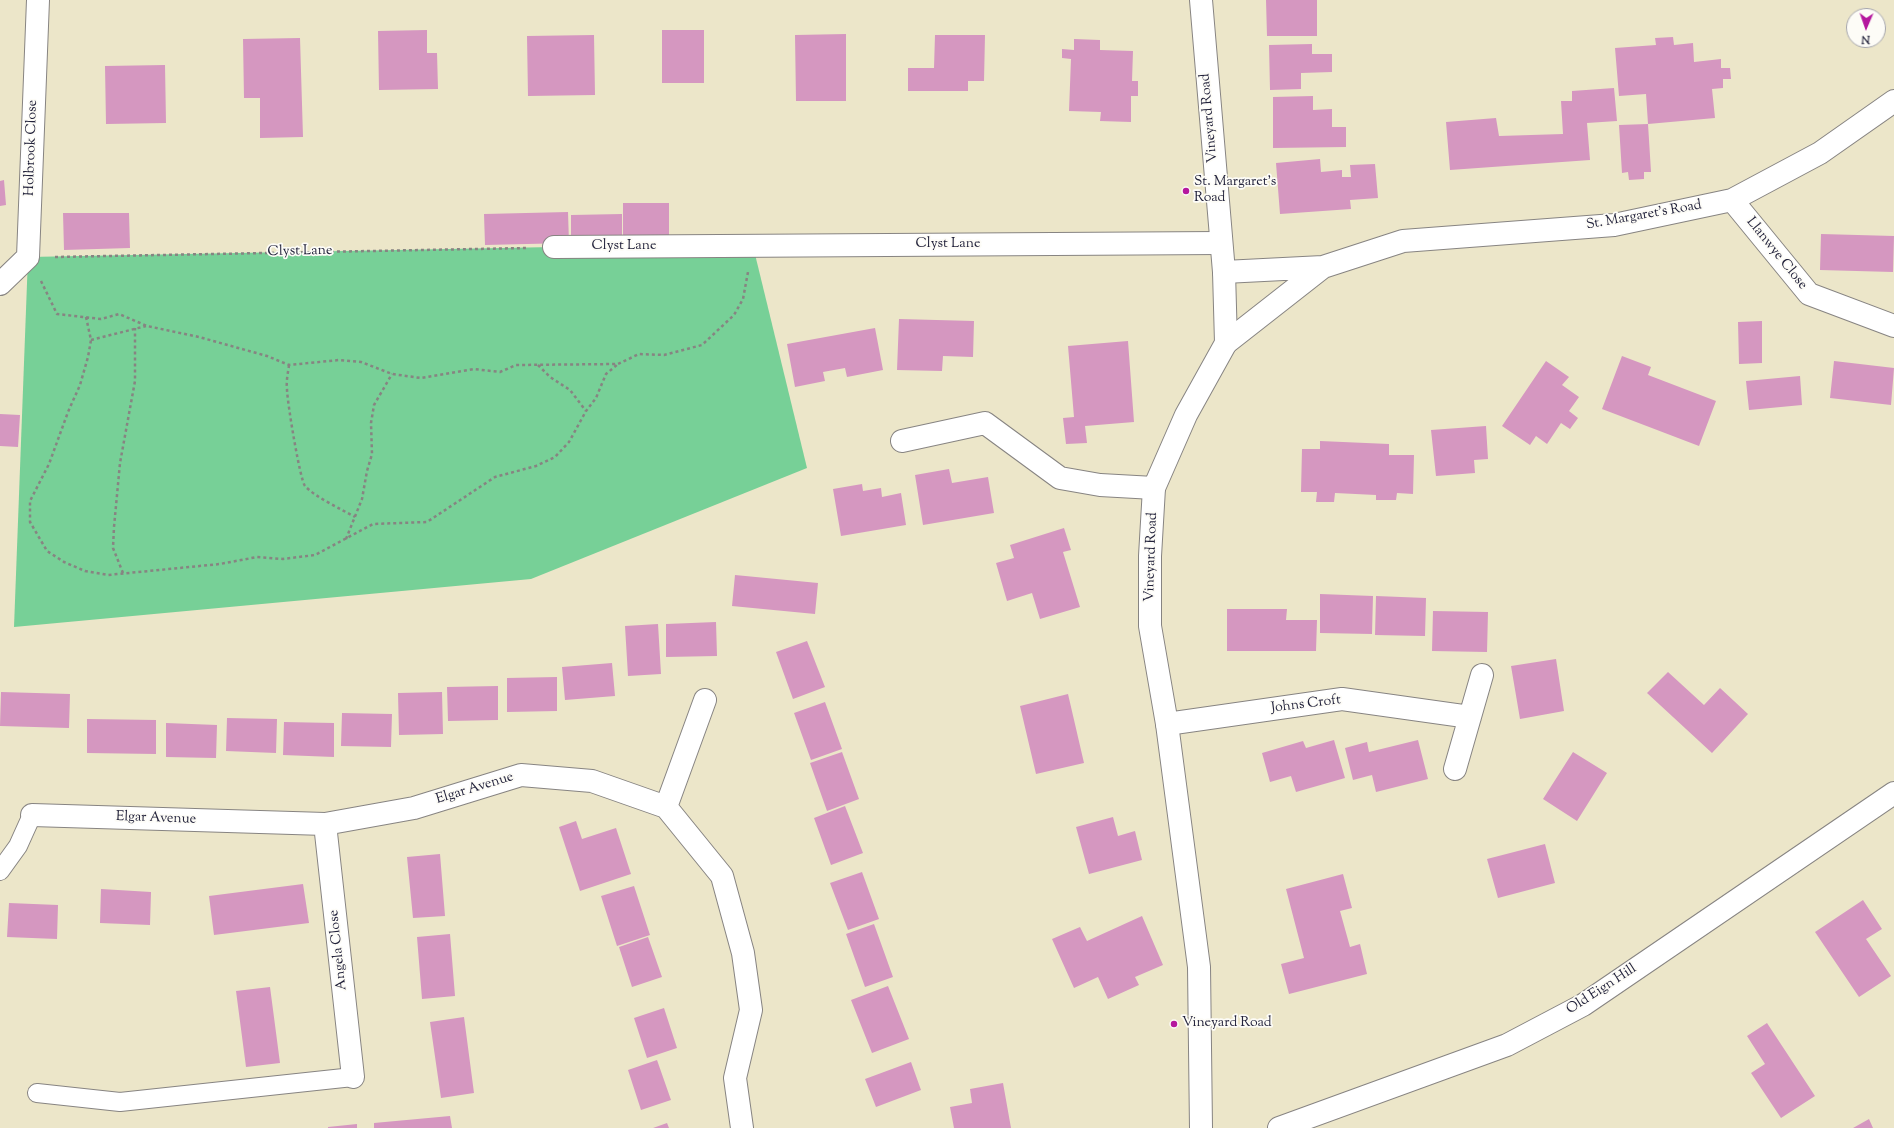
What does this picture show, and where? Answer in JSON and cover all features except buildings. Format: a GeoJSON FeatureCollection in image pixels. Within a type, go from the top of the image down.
{"type":"FeatureCollection","features":[{"type":"Feature","properties":{"kind":"street","name":"Holbrook Close"},"geometry":{"type":"LineString","coordinates":[[28,257],[38,0]]}},
{"type":"Feature","properties":{"kind":"street","name":"Vineyard Road"},"geometry":{"type":"LineString","coordinates":[[1200,0],[1220,243],[1224,272],[1226,343],[1186,415],[1154,488],[1150,556],[1150,626],[1167,724],[1199,967],[1201,1128]]}},
{"type":"Feature","properties":{"kind":"street","name":"St. Margaret's Road"},"geometry":{"type":"LineString","coordinates":[[1224,272],[1322,267],[1403,241],[1614,224],[1732,200],[1820,153],[1894,101]]}},
{"type":"Feature","properties":{"kind":"street","name":"Llanwye Close"},"geometry":{"type":"LineString","coordinates":[[1732,200],[1810,294],[1894,326]]}},
{"type":"Feature","properties":{"kind":"street","name":"Clyst Lane"},"geometry":{"type":"LineString","coordinates":[[554,247],[1220,243]]}},
{"type":"Feature","properties":{"kind":"street"},"geometry":{"type":"LineString","coordinates":[[0,284],[28,257]]}},
{"type":"Feature","properties":{"kind":"street","name":"St. Margaret's Road"},"geometry":{"type":"LineString","coordinates":[[1226,343],[1322,267]]}},
{"type":"Feature","properties":{"kind":"street"},"geometry":{"type":"LineString","coordinates":[[902,441],[985,423],[1060,478],[1100,485],[1154,488]]}},
{"type":"Feature","properties":{"kind":"street"},"geometry":{"type":"LineString","coordinates":[[1455,769],[1482,675]]}},
{"type":"Feature","properties":{"kind":"street","name":"Johns Croft"},"geometry":{"type":"LineString","coordinates":[[1167,724],[1342,699],[1470,717]]}},
{"type":"Feature","properties":{"kind":"street"},"geometry":{"type":"LineString","coordinates":[[706,700],[666,807],[722,876],[743,953],[751,1010],[735,1078],[742,1128]]}},
{"type":"Feature","properties":{"kind":"street","name":"Elgar Avenue"},"geometry":{"type":"LineString","coordinates":[[32,815],[325,824],[414,808],[521,775],[592,781],[666,807]]}},
{"type":"Feature","properties":{"kind":"street","name":"Old Eign Hill"},"geometry":{"type":"LineString","coordinates":[[1279,1128],[1507,1045],[1583,1005],[1894,793]]}},
{"type":"Feature","properties":{"kind":"street","name":"Angela Close"},"geometry":{"type":"LineString","coordinates":[[325,824],[353,1077]]}},
{"type":"Feature","properties":{"kind":"lane"},"geometry":{"type":"LineString","coordinates":[[0,870],[18,846],[32,815]]}},
{"type":"Feature","properties":{"kind":"lane"},"geometry":{"type":"LineString","coordinates":[[37,1093],[120,1102],[353,1077]]}},
{"type":"Feature","properties":{"kind":"path"},"geometry":{"type":"LineString","coordinates":[[86,317],[92,340],[80,385],[68,412],[50,464],[30,501],[30,522],[47,551],[64,562],[85,571],[108,575],[220,564],[257,557],[283,559],[315,555],[346,540],[373,524],[427,522],[495,477],[536,466],[555,456],[569,442],[586,410],[596,398],[606,374],[618,364],[638,354],[664,355],[702,345],[734,315],[743,299],[754,246]]}},
{"type":"Feature","properties":{"kind":"path","name":"Clyst Lane"},"geometry":{"type":"LineString","coordinates":[[28,257],[554,247]]}},
{"type":"Feature","properties":{"kind":"path"},"geometry":{"type":"LineString","coordinates":[[28,257],[58,314],[102,320],[119,314],[147,326],[199,337],[267,356],[289,365],[339,360],[361,362],[392,374],[421,378],[474,369],[500,372],[516,365],[618,364]]}},
{"type":"Feature","properties":{"kind":"path"},"geometry":{"type":"LineString","coordinates":[[92,340],[147,326]]}},
{"type":"Feature","properties":{"kind":"path"},"geometry":{"type":"LineString","coordinates":[[123,573],[113,548],[114,527],[120,463],[136,381],[135,328]]}},
{"type":"Feature","properties":{"kind":"path"},"geometry":{"type":"LineString","coordinates":[[289,365],[286,388],[299,467],[304,485],[355,517]]}},
{"type":"Feature","properties":{"kind":"path"},"geometry":{"type":"LineString","coordinates":[[538,365],[550,377],[570,390],[586,410]]}},
{"type":"Feature","properties":{"kind":"path"},"geometry":{"type":"LineString","coordinates":[[346,540],[362,499],[372,454],[371,423],[374,405],[392,374]]}},
{"type":"Feature","properties":{"kind":"green space"},"geometry":{"type":"Polygon","coordinates":[[[753,246],[807,468],[531,579],[14,627],[28,257],[554,247],[753,246]]]}},
{"type":"Feature","properties":{"kind":"place","name":"St. Margaret's Road"},"geometry":{"type":"Point","coordinates":[1186,191]}},
{"type":"Feature","properties":{"kind":"place","name":"Vineyard Road"},"geometry":{"type":"Point","coordinates":[1174,1024]}}]}
